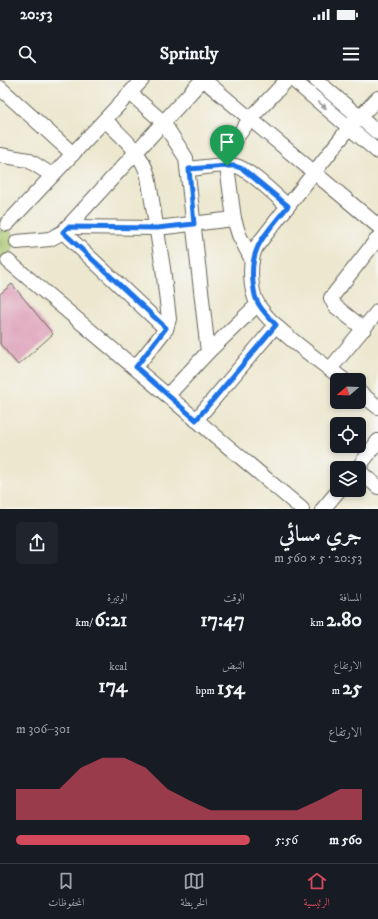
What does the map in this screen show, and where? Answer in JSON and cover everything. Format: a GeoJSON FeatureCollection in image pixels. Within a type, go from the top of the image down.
{"type":"FeatureCollection","features":[{"type":"Feature","properties":{"kind":"street"},"geometry":{"type":"LineString","coordinates":[[142,80],[73,154],[3,223],[14,232],[17,242],[14,252],[4,263],[136,367],[196,420],[302,509]]}},
{"type":"Feature","properties":{"kind":"street"},"geometry":{"type":"LineString","coordinates":[[17,242],[50,239],[65,230],[136,150],[203,80],[251,118],[378,226]]}},
{"type":"Feature","properties":{"kind":"street"},"geometry":{"type":"LineString","coordinates":[[287,80],[251,118],[226,150],[234,219],[241,239],[252,260],[254,288],[258,304],[276,325],[335,373]]}},
{"type":"Feature","properties":{"kind":"street"},"geometry":{"type":"LineString","coordinates":[[292,80],[378,152]]}},
{"type":"Feature","properties":{"kind":"street"},"geometry":{"type":"LineString","coordinates":[[316,80],[378,133]]}},
{"type":"Feature","properties":{"kind":"street"},"geometry":{"type":"LineString","coordinates":[[0,88],[73,154]]}},
{"type":"Feature","properties":{"kind":"street"},"geometry":{"type":"LineString","coordinates":[[130,93],[163,122],[184,152],[189,169],[208,352]]}},
{"type":"Feature","properties":{"kind":"street"},"geometry":{"type":"LineString","coordinates":[[252,260],[258,244],[349,128],[378,98]]}},
{"type":"Feature","properties":{"kind":"street"},"geometry":{"type":"LineString","coordinates":[[105,120],[136,150],[144,163],[148,176],[157,228],[169,314],[166,328],[136,367]]}},
{"type":"Feature","properties":{"kind":"street"},"geometry":{"type":"LineString","coordinates":[[3,152],[28,160],[52,175]]}},
{"type":"Feature","properties":{"kind":"street"},"geometry":{"type":"LineString","coordinates":[[189,169],[235,166],[243,169],[288,206]]}},
{"type":"Feature","properties":{"kind":"street"},"geometry":{"type":"LineString","coordinates":[[65,230],[157,228],[234,219]]}},
{"type":"Feature","properties":{"kind":"street"},"geometry":{"type":"LineString","coordinates":[[65,230],[166,328]]}},
{"type":"Feature","properties":{"kind":"street"},"geometry":{"type":"LineString","coordinates":[[364,329],[335,306],[331,298],[378,238]]}},
{"type":"Feature","properties":{"kind":"street"},"geometry":{"type":"LineString","coordinates":[[168,395],[208,352],[258,304]]}},
{"type":"Feature","properties":{"kind":"street"},"geometry":{"type":"LineString","coordinates":[[330,369],[378,311]]}},
{"type":"Feature","properties":{"kind":"street"},"geometry":{"type":"LineString","coordinates":[[196,420],[276,325]]}},
{"type":"Feature","properties":{"kind":"street"},"geometry":{"type":"LineString","coordinates":[[366,398],[378,407]]}},
{"type":"Feature","properties":{"kind":"street"},"geometry":{"type":"LineString","coordinates":[[363,461],[378,441]]}},
{"type":"Feature","properties":{"kind":"street"},"geometry":{"type":"LineString","coordinates":[[366,477],[378,487]]}},
{"type":"Feature","properties":{"kind":"street"},"geometry":{"type":"LineString","coordinates":[[323,509],[333,497]]}},
{"type":"Feature","properties":{"kind":"green space"},"geometry":{"type":"Polygon","coordinates":[[[0,224],[6,227],[10,232],[14,242],[10,252],[6,257],[0,260],[0,224]]]}},
{"type":"Feature","properties":{"kind":"building"},"geometry":{"type":"Polygon","coordinates":[[[12,284],[53,334],[18,365],[0,344],[0,294],[12,284]]]}},
{"type":"Feature","properties":{"kind":"route"},"geometry":{"type":"LineString","coordinates":[[227,166],[235,166],[243,169],[288,206],[258,244],[252,260],[252,275],[256,299],[258,304],[276,325],[196,420],[136,367],[166,328],[63,232],[68,227],[157,228],[194,224],[189,169],[227,166]]}}]}
